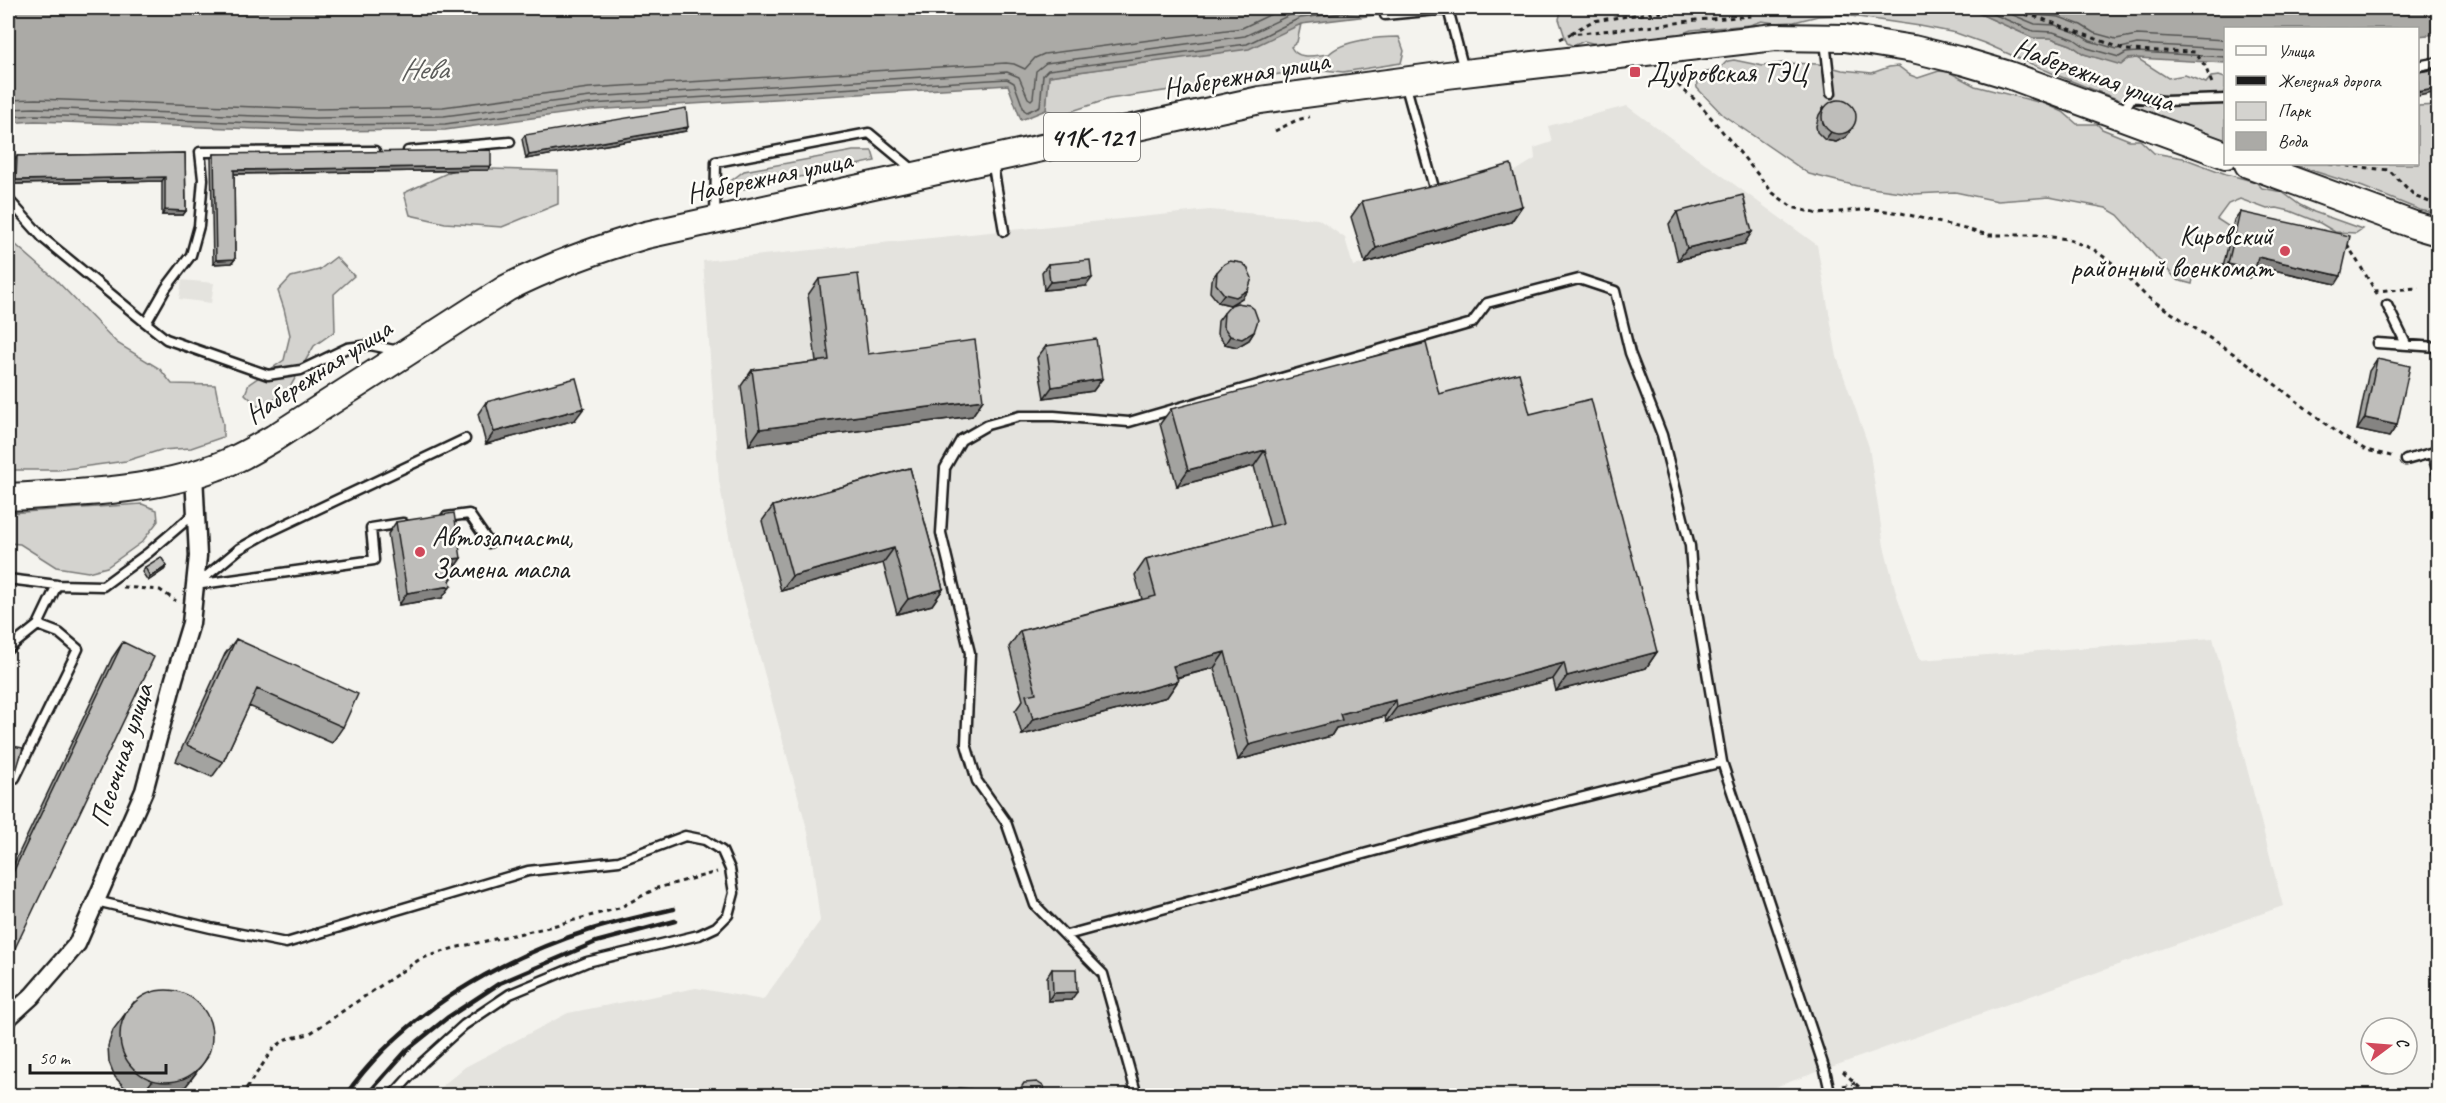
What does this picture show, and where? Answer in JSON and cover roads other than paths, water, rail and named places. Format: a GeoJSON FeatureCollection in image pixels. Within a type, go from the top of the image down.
{"type":"FeatureCollection","features":[{"type":"Feature","properties":{"kind":"main road","name":"Набережная улица"},"geometry":{"type":"LineString","coordinates":[[8,497],[88,493],[135,487],[194,474],[239,458],[274,438],[507,288],[541,271],[609,246],[715,220],[1260,100],[1465,73],[1775,37],[1845,38],[1913,49],[2008,75],[2224,154]]}},
{"type":"Feature","properties":{"kind":"main road"},"geometry":{"type":"LineString","coordinates":[[2251,165],[2439,232]]}},
{"type":"Feature","properties":{"kind":"street","name":"Песочная улица"},"geometry":{"type":"LineString","coordinates":[[8,1018],[32,996],[77,944],[144,792],[191,623],[198,556],[194,474]]}},
{"type":"Feature","properties":{"kind":"lane"},"geometry":{"type":"LineString","coordinates":[[1385,15],[1448,9],[1465,73]]}},
{"type":"Feature","properties":{"kind":"lane"},"geometry":{"type":"LineString","coordinates":[[1825,38],[1831,93]]}},
{"type":"Feature","properties":{"kind":"lane"},"geometry":{"type":"LineString","coordinates":[[2419,66],[2439,62]]}},
{"type":"Feature","properties":{"kind":"lane"},"geometry":{"type":"LineString","coordinates":[[1404,81],[1437,198]]}},
{"type":"Feature","properties":{"kind":"lane"},"geometry":{"type":"LineString","coordinates":[[2121,116],[2132,97],[2164,101],[2222,99]]}},
{"type":"Feature","properties":{"kind":"lane"},"geometry":{"type":"LineString","coordinates":[[715,220],[716,162],[869,134],[921,176]]}},
{"type":"Feature","properties":{"kind":"lane"},"geometry":{"type":"LineString","coordinates":[[399,151],[510,142]]}},
{"type":"Feature","properties":{"kind":"lane"},"geometry":{"type":"LineString","coordinates":[[146,323],[166,288],[191,255],[198,226],[203,179],[200,152],[388,151]]}},
{"type":"Feature","properties":{"kind":"lane"},"geometry":{"type":"LineString","coordinates":[[992,160],[1004,231]]}},
{"type":"Feature","properties":{"kind":"lane"},"geometry":{"type":"LineString","coordinates":[[8,195],[8,200],[44,239],[166,339],[268,375],[301,370],[347,348],[370,345],[406,352]]}},
{"type":"Feature","properties":{"kind":"lane"},"geometry":{"type":"LineString","coordinates":[[1137,1095],[1103,974],[1035,905],[1006,822],[977,782],[966,744],[970,653],[941,533],[945,468],[961,440],[987,425],[1020,416],[1054,416],[1130,422],[1472,323],[1487,303],[1579,279],[1615,291],[1630,352],[1662,435],[1690,546],[1693,588],[1722,762],[1831,1095]]}},
{"type":"Feature","properties":{"kind":"lane"},"geometry":{"type":"LineString","coordinates":[[2386,305],[2406,344]]}},
{"type":"Feature","properties":{"kind":"lane"},"geometry":{"type":"LineString","coordinates":[[2377,343],[2439,347]]}},
{"type":"Feature","properties":{"kind":"lane"},"geometry":{"type":"LineString","coordinates":[[195,585],[239,549],[267,533],[465,439]]}},
{"type":"Feature","properties":{"kind":"lane"},"geometry":{"type":"LineString","coordinates":[[2406,460],[2435,452],[2439,473]]}},
{"type":"Feature","properties":{"kind":"lane"},"geometry":{"type":"LineString","coordinates":[[8,579],[57,585],[103,585],[148,553],[197,512]]}},
{"type":"Feature","properties":{"kind":"lane"},"geometry":{"type":"LineString","coordinates":[[436,519],[469,514],[489,543]]}},
{"type":"Feature","properties":{"kind":"lane"},"geometry":{"type":"LineString","coordinates":[[195,585],[374,560],[371,528],[415,522]]}},
{"type":"Feature","properties":{"kind":"lane"},"geometry":{"type":"LineString","coordinates":[[8,650],[38,625],[57,585]]}},
{"type":"Feature","properties":{"kind":"lane"},"geometry":{"type":"LineString","coordinates":[[15,778],[78,649],[59,633],[38,625]]}},
{"type":"Feature","properties":{"kind":"lane"},"geometry":{"type":"LineString","coordinates":[[1067,935],[1411,842],[1722,762]]}},
{"type":"Feature","properties":{"kind":"lane"},"geometry":{"type":"LineString","coordinates":[[96,901],[286,943],[528,872],[620,861],[685,837],[705,840],[722,851],[730,869],[734,893],[728,915],[716,927],[699,935],[587,962],[510,994],[464,1025],[422,1063],[392,1095]]}},
{"type":"Feature","properties":{"kind":"lane"},"geometry":{"type":"LineString","coordinates":[[8,1093],[18,1095]]}},
{"type":"Feature","properties":{"kind":"water","name":"Нева"},"geometry":{"type":"Polygon","coordinates":[[[8,8],[1435,8],[1301,24],[1249,49],[1049,76],[1046,110],[1021,120],[1008,85],[591,110],[445,130],[314,131],[35,121],[8,123],[8,8]]]}},
{"type":"Feature","properties":{"kind":"water"},"geometry":{"type":"Polygon","coordinates":[[[1927,8],[2438,8],[2438,34],[2419,36],[2419,27],[2224,27],[2224,63],[2137,58],[2128,59],[2121,65],[2084,54],[2071,45],[2051,38],[2033,38],[1976,12],[1927,8]]]}},
{"type":"Feature","properties":{"kind":"railway"},"geometry":{"type":"LineString","coordinates":[[345,1096],[368,1066],[395,1039],[424,1015],[489,973],[558,941],[593,929],[674,909]]}},
{"type":"Feature","properties":{"kind":"railway"},"geometry":{"type":"LineString","coordinates":[[366,1096],[407,1050],[447,1018],[500,983],[596,942],[675,921]]}},
{"type":"Feature","properties":{"kind":"place","name":"Дубровская ТЭЦ"},"geometry":{"type":"Point","coordinates":[1635,72]}},
{"type":"Feature","properties":{"kind":"place","name":"Кировский районный военкомат"},"geometry":{"type":"Point","coordinates":[2285,251]}},
{"type":"Feature","properties":{"kind":"place","name":"Автозапчасти, Замена масла"},"geometry":{"type":"Point","coordinates":[420,552]}}]}
